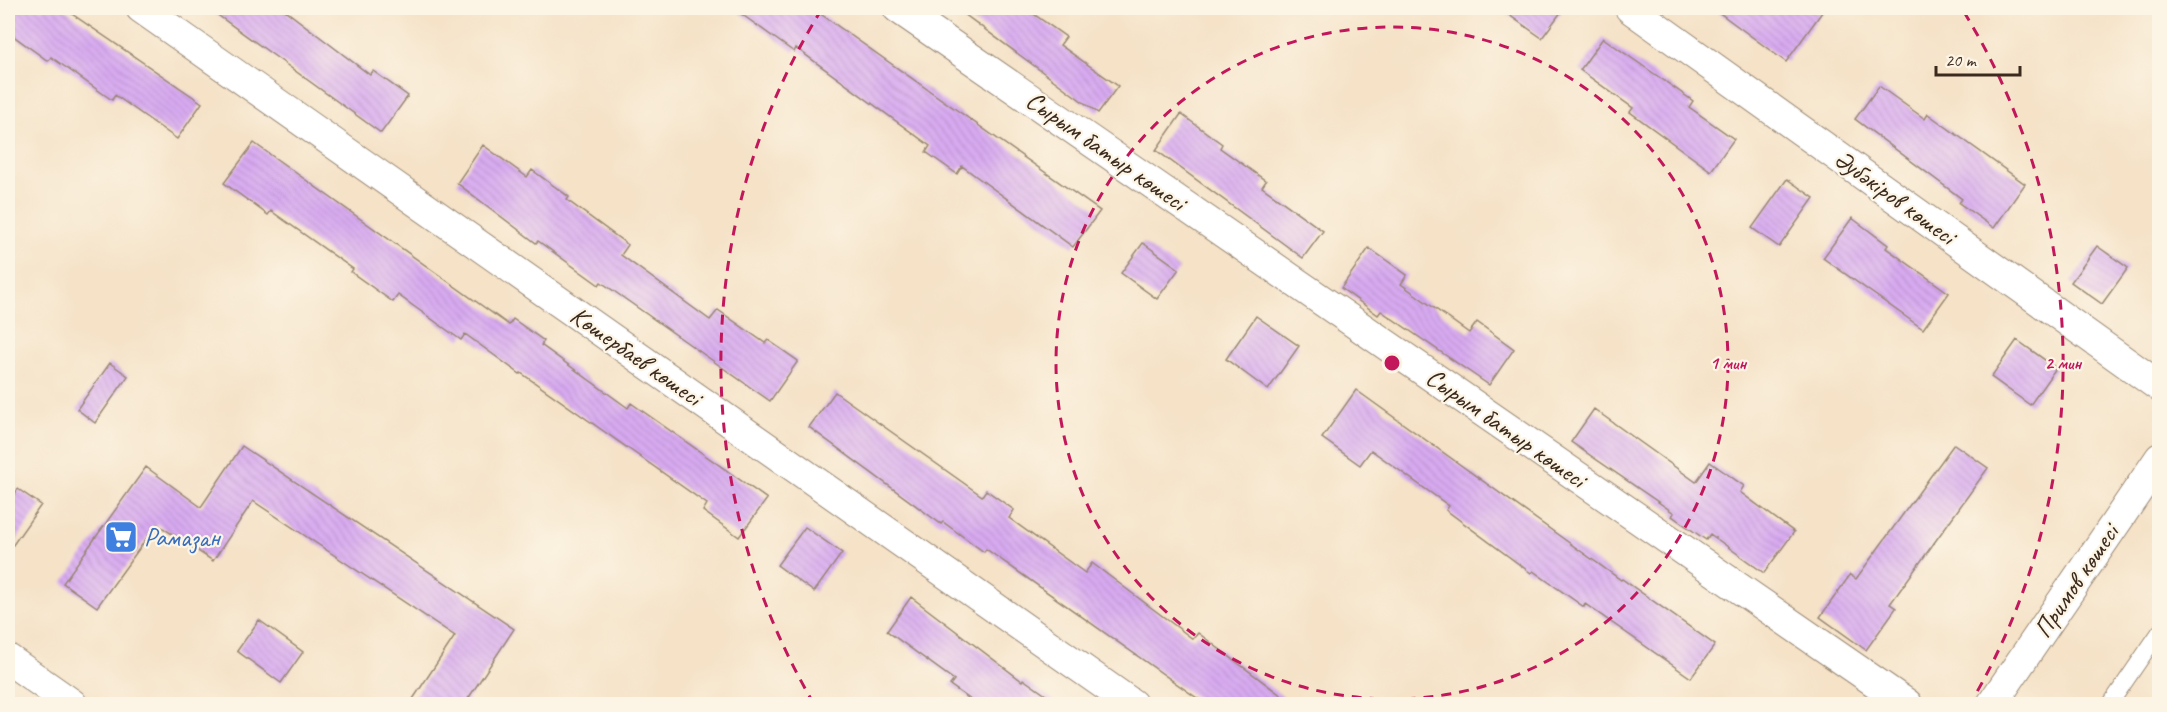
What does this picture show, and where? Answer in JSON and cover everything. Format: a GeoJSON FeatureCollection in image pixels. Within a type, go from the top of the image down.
{"type":"FeatureCollection","features":[{"type":"Feature","properties":{"kind":"street","name":"Көшербаев көшесі"},"geometry":{"type":"LineString","coordinates":[[141,8],[1132,705]]}},
{"type":"Feature","properties":{"kind":"street","name":"Сырым батыр көшесі"},"geometry":{"type":"LineString","coordinates":[[898,8],[1906,705]]}},
{"type":"Feature","properties":{"kind":"street","name":"Әубәкіров көшесі"},"geometry":{"type":"LineString","coordinates":[[1630,8],[2160,387]]}},
{"type":"Feature","properties":{"kind":"street","name":"Примов көшесі"},"geometry":{"type":"LineString","coordinates":[[1992,705],[2160,458]]}},
{"type":"Feature","properties":{"kind":"street"},"geometry":{"type":"LineString","coordinates":[[8,659],[72,705]]}},
{"type":"Feature","properties":{"kind":"lane"},"geometry":{"type":"LineString","coordinates":[[2110,705],[2160,631]]}},
{"type":"Feature","properties":{"kind":"building"},"geometry":{"type":"Polygon","coordinates":[[[8,8],[63,8],[202,103],[177,139],[115,95],[112,100],[51,57],[48,61],[8,32],[8,8]]]}},
{"type":"Feature","properties":{"kind":"building"},"geometry":{"type":"Polygon","coordinates":[[[208,8],[282,8],[370,75],[373,71],[408,96],[381,133],[208,8]]]}},
{"type":"Feature","properties":{"kind":"building"},"geometry":{"type":"Polygon","coordinates":[[[733,8],[812,8],[1100,211],[1073,247],[962,166],[957,174],[926,152],[930,146],[796,48],[794,52],[733,8]]]}},
{"type":"Feature","properties":{"kind":"building"},"geometry":{"type":"Polygon","coordinates":[[[956,8],[1025,8],[1066,37],[1060,45],[1118,86],[1098,113],[956,8]]]}},
{"type":"Feature","properties":{"kind":"building"},"geometry":{"type":"Polygon","coordinates":[[[1499,8],[1564,8],[1542,38],[1499,8]]]}},
{"type":"Feature","properties":{"kind":"building"},"geometry":{"type":"Polygon","coordinates":[[[1713,8],[1825,8],[1786,62],[1713,8]]]}},
{"type":"Feature","properties":{"kind":"building"},"geometry":{"type":"Polygon","coordinates":[[[1603,38],[1693,101],[1689,107],[1734,139],[1711,171],[1630,112],[1633,108],[1580,70],[1603,38]]]}},
{"type":"Feature","properties":{"kind":"building"},"geometry":{"type":"Polygon","coordinates":[[[1879,86],[1925,119],[1928,114],[2025,184],[1994,228],[1959,203],[1962,199],[1855,119],[1879,86]]]}},
{"type":"Feature","properties":{"kind":"building"},"geometry":{"type":"Polygon","coordinates":[[[1181,114],[1222,144],[1220,148],[1266,181],[1262,187],[1323,231],[1303,258],[1156,150],[1181,114]]]}},
{"type":"Feature","properties":{"kind":"building"},"geometry":{"type":"Polygon","coordinates":[[[254,143],[509,325],[513,319],[544,341],[541,345],[628,408],[631,403],[767,499],[739,537],[703,511],[707,504],[465,334],[461,340],[398,295],[393,302],[351,272],[353,269],[271,211],[268,215],[224,183],[254,143]]]}},
{"type":"Feature","properties":{"kind":"building"},"geometry":{"type":"Polygon","coordinates":[[[483,145],[527,177],[532,170],[569,197],[567,200],[628,245],[621,255],[710,320],[718,310],[765,343],[768,340],[798,361],[770,401],[601,282],[599,285],[538,241],[536,243],[457,183],[483,145]]]}},
{"type":"Feature","properties":{"kind":"building"},"geometry":{"type":"Polygon","coordinates":[[[1787,179],[1814,198],[1779,247],[1752,228],[1787,179]]]}},
{"type":"Feature","properties":{"kind":"building"},"geometry":{"type":"Polygon","coordinates":[[[1852,218],[1888,245],[1886,248],[1949,293],[1923,329],[1823,258],[1852,218]]]}},
{"type":"Feature","properties":{"kind":"building"},"geometry":{"type":"Polygon","coordinates":[[[1143,243],[1179,269],[1157,299],[1121,273],[1143,243]]]}},
{"type":"Feature","properties":{"kind":"building"},"geometry":{"type":"Polygon","coordinates":[[[2097,246],[2128,268],[2102,304],[2071,282],[2097,246]]]}},
{"type":"Feature","properties":{"kind":"building"},"geometry":{"type":"Polygon","coordinates":[[[1369,248],[1407,275],[1401,284],[1469,333],[1477,322],[1514,349],[1489,385],[1381,311],[1378,315],[1341,288],[1369,248]]]}},
{"type":"Feature","properties":{"kind":"building"},"geometry":{"type":"Polygon","coordinates":[[[1256,316],[1299,346],[1268,390],[1226,359],[1256,316]]]}},
{"type":"Feature","properties":{"kind":"building"},"geometry":{"type":"Polygon","coordinates":[[[2017,340],[2056,368],[2030,405],[1991,377],[2017,340]]]}},
{"type":"Feature","properties":{"kind":"building"},"geometry":{"type":"Polygon","coordinates":[[[110,363],[128,376],[95,423],[77,409],[110,363]]]}},
{"type":"Feature","properties":{"kind":"building"},"geometry":{"type":"Polygon","coordinates":[[[1356,390],[1715,645],[1691,678],[1585,604],[1584,607],[1533,571],[1531,573],[1446,510],[1449,506],[1371,450],[1360,465],[1322,438],[1356,390]]]}},
{"type":"Feature","properties":{"kind":"building"},"geometry":{"type":"Polygon","coordinates":[[[835,392],[982,496],[986,490],[1014,510],[1009,518],[1085,573],[1092,563],[1193,639],[1198,633],[1294,705],[1207,705],[986,549],[984,552],[943,522],[941,524],[809,427],[835,392]]]}},
{"type":"Feature","properties":{"kind":"building"},"geometry":{"type":"Polygon","coordinates":[[[1594,409],[1696,482],[1710,462],[1744,486],[1740,492],[1794,532],[1764,573],[1710,534],[1706,540],[1672,516],[1674,513],[1571,442],[1594,409]]]}},
{"type":"Feature","properties":{"kind":"building"},"geometry":{"type":"Polygon","coordinates":[[[1954,444],[1988,468],[1890,604],[1896,608],[1866,650],[1820,617],[1850,575],[1856,579],[1954,444]]]}},
{"type":"Feature","properties":{"kind":"building"},"geometry":{"type":"Polygon","coordinates":[[[242,446],[514,629],[464,705],[409,705],[455,636],[253,501],[213,561],[157,524],[97,607],[63,583],[146,467],[201,507],[242,446]]]}},
{"type":"Feature","properties":{"kind":"building"},"geometry":{"type":"Polygon","coordinates":[[[18,489],[41,505],[8,552],[8,504],[18,489]]]}},
{"type":"Feature","properties":{"kind":"building"},"geometry":{"type":"Polygon","coordinates":[[[805,527],[842,553],[814,592],[777,565],[805,527]]]}},
{"type":"Feature","properties":{"kind":"building"},"geometry":{"type":"Polygon","coordinates":[[[911,597],[1022,681],[1023,679],[1060,705],[978,705],[950,685],[954,680],[887,631],[911,597]]]}},
{"type":"Feature","properties":{"kind":"building"},"geometry":{"type":"Polygon","coordinates":[[[259,620],[303,652],[281,683],[237,651],[259,620]]]}},
{"type":"Feature","properties":{"kind":"place","name":"Рамазан"},"geometry":{"type":"Point","coordinates":[121,537]}}]}
